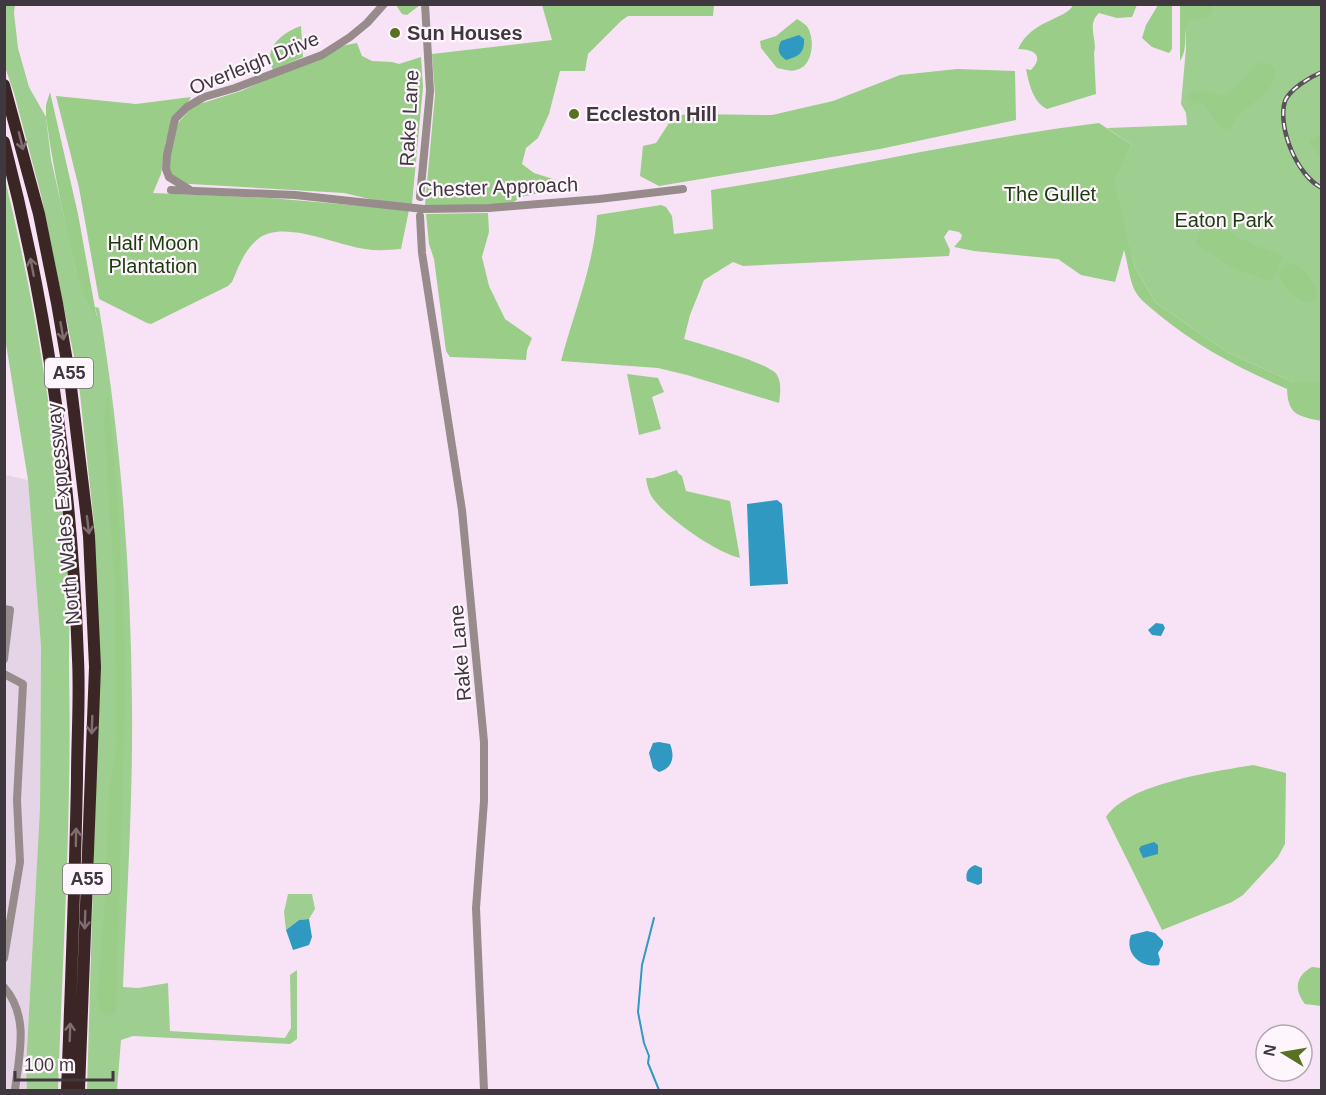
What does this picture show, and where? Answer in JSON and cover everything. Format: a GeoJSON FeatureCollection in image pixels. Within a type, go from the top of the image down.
{"type":"FeatureCollection","features":[{"type":"Feature","properties":{"kind":"highway","name":"North Wales Expressway"},"geometry":{"type":"LineString","coordinates":[[4,85],[39,214],[57,303],[70,379],[89,536],[94,667],[79,1090]]}},
{"type":"Feature","properties":{"kind":"highway","name":"North Wales Expressway"},"geometry":{"type":"LineString","coordinates":[[4,142],[18,194],[54,390],[75,581],[78,686],[75,878],[67,1090]]}},
{"type":"Feature","properties":{"kind":"street","name":"Overleigh Drive"},"geometry":{"type":"LineString","coordinates":[[193,191],[169,177],[166,169],[175,119],[187,107],[204,97],[236,88],[301,61],[322,55],[350,37],[384,4]]}},
{"type":"Feature","properties":{"kind":"street","name":"Rake Lane"},"geometry":{"type":"LineString","coordinates":[[420,197],[430,91],[425,4]]}},
{"type":"Feature","properties":{"kind":"street","name":"Chester Approach"},"geometry":{"type":"LineString","coordinates":[[171,190],[295,195],[424,209],[489,208],[683,189]]}},
{"type":"Feature","properties":{"kind":"street","name":"Rake Lane"},"geometry":{"type":"LineString","coordinates":[[420,216],[422,253],[462,510],[484,742],[484,801],[476,908],[484,1090]]}},
{"type":"Feature","properties":{"kind":"street"},"geometry":{"type":"LineString","coordinates":[[4,609],[10,610],[4,659]]}},
{"type":"Feature","properties":{"kind":"street"},"geometry":{"type":"LineString","coordinates":[[4,674],[23,684],[17,800],[21,862],[4,958]]}},
{"type":"Feature","properties":{"kind":"street"},"geometry":{"type":"LineString","coordinates":[[4,987],[16,1005],[21,1026],[15,1090]]}},
{"type":"Feature","properties":{"kind":"shaded area"},"geometry":{"type":"Polygon","coordinates":[[[5,475],[28,480],[41,647],[40,807],[26,1067],[27,1090],[5,1090],[5,475]]]}},
{"type":"Feature","properties":{"kind":"green space"},"geometry":{"type":"Polygon","coordinates":[[[4,5],[15,5],[18,48],[29,87],[46,117],[51,159],[76,270],[97,317],[95,307],[99,308],[119,456],[130,606],[132,706],[132,776],[123,987],[138,988],[168,983],[170,1031],[285,1038],[291,1028],[290,975],[297,970],[297,1039],[290,1044],[133,1036],[121,1040],[117,1090],[87,1090],[99,677],[94,523],[78,376],[41,195],[5,67],[4,5]]]}},
{"type":"Feature","properties":{"kind":"green space"},"geometry":{"type":"Polygon","coordinates":[[[396,5],[420,5],[407,15],[402,14],[396,5]]]}},
{"type":"Feature","properties":{"kind":"green space"},"geometry":{"type":"Polygon","coordinates":[[[542,5],[714,5],[713,16],[628,16],[588,54],[585,71],[560,71],[549,114],[538,138],[526,148],[522,164],[534,173],[556,180],[553,190],[521,197],[512,203],[425,205],[435,95],[432,54],[552,40],[542,5]]]}},
{"type":"Feature","properties":{"kind":"green space"},"geometry":{"type":"Polygon","coordinates":[[[1073,5],[1137,5],[1132,17],[1117,18],[1099,13],[1093,22],[1096,94],[1047,109],[1035,97],[1026,69],[1031,70],[1037,57],[1028,50],[1018,49],[1032,32],[1063,14],[1073,5]]]}},
{"type":"Feature","properties":{"kind":"green space"},"geometry":{"type":"Polygon","coordinates":[[[1158,5],[1172,5],[1172,49],[1169,53],[1152,47],[1142,38],[1146,25],[1158,5]]]}},
{"type":"Feature","properties":{"kind":"green space"},"geometry":{"type":"Polygon","coordinates":[[[1180,5],[1212,5],[1212,11],[1209,16],[1187,22],[1184,51],[1180,61],[1180,5]]]}},
{"type":"Feature","properties":{"kind":"green space","name":"Eaton Park"},"geometry":{"type":"Polygon","coordinates":[[[1184,5],[1321,5],[1321,391],[1293,382],[1227,352],[1155,302],[1135,267],[1113,181],[1132,145],[1107,128],[1187,125],[1186,113],[1181,104],[1186,48],[1184,5]]]}},
{"type":"Feature","properties":{"kind":"green space"},"geometry":{"type":"Polygon","coordinates":[[[797,19],[806,25],[810,33],[812,46],[809,59],[802,68],[796,70],[777,68],[761,48],[760,41],[776,36],[797,19]]]}},
{"type":"Feature","properties":{"kind":"green space"},"geometry":{"type":"Polygon","coordinates":[[[301,26],[303,57],[273,70],[270,62],[272,48],[287,32],[301,26]]]}},
{"type":"Feature","properties":{"kind":"green space"},"geometry":{"type":"Polygon","coordinates":[[[357,43],[362,56],[372,61],[399,64],[421,57],[423,87],[412,204],[378,201],[344,193],[173,183],[168,161],[178,123],[193,106],[241,91],[341,46],[357,43]]]}},
{"type":"Feature","properties":{"kind":"green space"},"geometry":{"type":"Polygon","coordinates":[[[1259,63],[1270,64],[1275,68],[1272,83],[1268,90],[1239,115],[1227,130],[1218,126],[1204,104],[1192,103],[1186,98],[1196,91],[1229,95],[1259,63]]]}},
{"type":"Feature","properties":{"kind":"green space"},"geometry":{"type":"Polygon","coordinates":[[[957,69],[1015,71],[1016,120],[880,149],[659,186],[640,176],[643,146],[656,143],[673,117],[687,114],[772,115],[833,101],[900,75],[957,69]]]}},
{"type":"Feature","properties":{"kind":"green space"},"geometry":{"type":"Polygon","coordinates":[[[50,92],[78,214],[97,319],[77,274],[63,213],[46,117],[46,105],[50,92]]]}},
{"type":"Feature","properties":{"kind":"green space","name":"Half Moon Plantation"},"geometry":{"type":"Polygon","coordinates":[[[56,96],[136,104],[191,97],[166,140],[161,174],[153,193],[270,198],[409,210],[401,249],[370,250],[295,232],[268,234],[258,239],[249,248],[228,286],[151,324],[147,323],[99,299],[79,188],[56,96]]]}},
{"type":"Feature","properties":{"kind":"green space","name":"The Gullet"},"geometry":{"type":"Polygon","coordinates":[[[1099,123],[1132,145],[1114,181],[1135,267],[1155,302],[1227,352],[1293,382],[1321,382],[1321,421],[1296,413],[1290,404],[1287,389],[1203,347],[1149,306],[1135,291],[1124,250],[1115,282],[1081,275],[1058,259],[954,247],[962,235],[949,230],[944,237],[950,250],[949,256],[743,266],[733,262],[704,280],[690,315],[684,339],[719,349],[772,370],[780,382],[779,403],[658,368],[561,361],[588,270],[597,215],[661,205],[666,207],[672,216],[674,234],[713,229],[711,190],[1002,137],[1099,123]]]}},
{"type":"Feature","properties":{"kind":"green space"},"geometry":{"type":"Polygon","coordinates":[[[1321,135],[1321,158],[1308,140],[1321,135]]]}},
{"type":"Feature","properties":{"kind":"green space"},"geometry":{"type":"Polygon","coordinates":[[[4,175],[27,277],[45,379],[59,482],[68,586],[69,775],[58,1090],[27,1090],[26,1067],[40,807],[41,647],[28,480],[5,338],[4,175]]]}},
{"type":"Feature","properties":{"kind":"green space"},"geometry":{"type":"Polygon","coordinates":[[[488,213],[489,232],[482,257],[489,286],[505,319],[532,338],[526,360],[450,357],[446,351],[426,214],[488,213]]]}},
{"type":"Feature","properties":{"kind":"green space"},"geometry":{"type":"Polygon","coordinates":[[[1205,216],[1245,241],[1283,256],[1272,282],[1234,268],[1196,244],[1205,216]]]}},
{"type":"Feature","properties":{"kind":"green space"},"geometry":{"type":"Polygon","coordinates":[[[1292,263],[1305,272],[1312,281],[1318,296],[1313,302],[1296,297],[1282,282],[1279,271],[1282,267],[1292,263]]]}},
{"type":"Feature","properties":{"kind":"green space"},"geometry":{"type":"Polygon","coordinates":[[[627,374],[658,378],[664,392],[652,397],[661,429],[639,435],[627,374]]]}},
{"type":"Feature","properties":{"kind":"green space"},"geometry":{"type":"Polygon","coordinates":[[[108,391],[118,499],[126,671],[116,1013],[108,1016],[100,1011],[97,996],[105,899],[109,794],[116,748],[115,593],[104,424],[108,391]]]}},
{"type":"Feature","properties":{"kind":"green space"},"geometry":{"type":"Polygon","coordinates":[[[677,470],[682,476],[686,491],[730,501],[740,558],[718,549],[694,534],[671,517],[652,498],[646,478],[677,470]]]}},
{"type":"Feature","properties":{"kind":"green space"},"geometry":{"type":"Polygon","coordinates":[[[1253,765],[1286,773],[1285,844],[1278,857],[1243,895],[1232,902],[1162,930],[1106,817],[1117,805],[1152,787],[1253,765]]]}},
{"type":"Feature","properties":{"kind":"green space"},"geometry":{"type":"Polygon","coordinates":[[[288,894],[312,894],[315,909],[309,919],[299,920],[286,930],[284,912],[288,894]]]}},
{"type":"Feature","properties":{"kind":"green space"},"geometry":{"type":"Polygon","coordinates":[[[1312,967],[1321,968],[1321,1006],[1305,1004],[1299,994],[1299,979],[1312,967]]]}},
{"type":"Feature","properties":{"kind":"water"},"geometry":{"type":"Polygon","coordinates":[[[799,35],[804,39],[802,51],[797,56],[786,60],[779,52],[781,41],[799,35]]]}},
{"type":"Feature","properties":{"kind":"water"},"geometry":{"type":"Polygon","coordinates":[[[777,500],[782,504],[788,584],[750,586],[747,504],[777,500]]]}},
{"type":"Feature","properties":{"kind":"water"},"geometry":{"type":"Polygon","coordinates":[[[1156,623],[1163,624],[1165,628],[1161,636],[1152,635],[1148,630],[1156,623]]]}},
{"type":"Feature","properties":{"kind":"water"},"geometry":{"type":"Polygon","coordinates":[[[653,743],[670,744],[672,761],[667,768],[659,772],[653,768],[649,753],[653,743]]]}},
{"type":"Feature","properties":{"kind":"water"},"geometry":{"type":"Polygon","coordinates":[[[1154,842],[1158,845],[1158,854],[1143,858],[1139,849],[1141,846],[1154,842]]]}},
{"type":"Feature","properties":{"kind":"water"},"geometry":{"type":"Polygon","coordinates":[[[975,865],[982,868],[982,883],[978,885],[967,881],[966,878],[968,871],[975,865]]]}},
{"type":"Feature","properties":{"kind":"water"},"geometry":{"type":"Polygon","coordinates":[[[309,919],[312,937],[309,945],[293,950],[286,930],[299,920],[309,919]]]}},
{"type":"Feature","properties":{"kind":"water"},"geometry":{"type":"Polygon","coordinates":[[[1147,931],[1155,933],[1163,941],[1158,953],[1159,965],[1152,966],[1140,962],[1130,948],[1131,935],[1147,931]]]}},
{"type":"Feature","properties":{"kind":"waterway"},"geometry":{"type":"LineString","coordinates":[[654,918],[642,965],[638,1012],[649,1056],[648,1063],[659,1090]]}},
{"type":"Feature","properties":{"kind":"railway"},"geometry":{"type":"LineString","coordinates":[[1322,72],[1306,80],[1291,92],[1285,101],[1283,112],[1287,137],[1297,162],[1313,182],[1322,188]]}},
{"type":"Feature","properties":{"kind":"place","name":"Sun Houses"},"geometry":{"type":"Point","coordinates":[395,33]}},
{"type":"Feature","properties":{"kind":"place","name":"Eccleston Hill"},"geometry":{"type":"Point","coordinates":[574,114]}}]}
